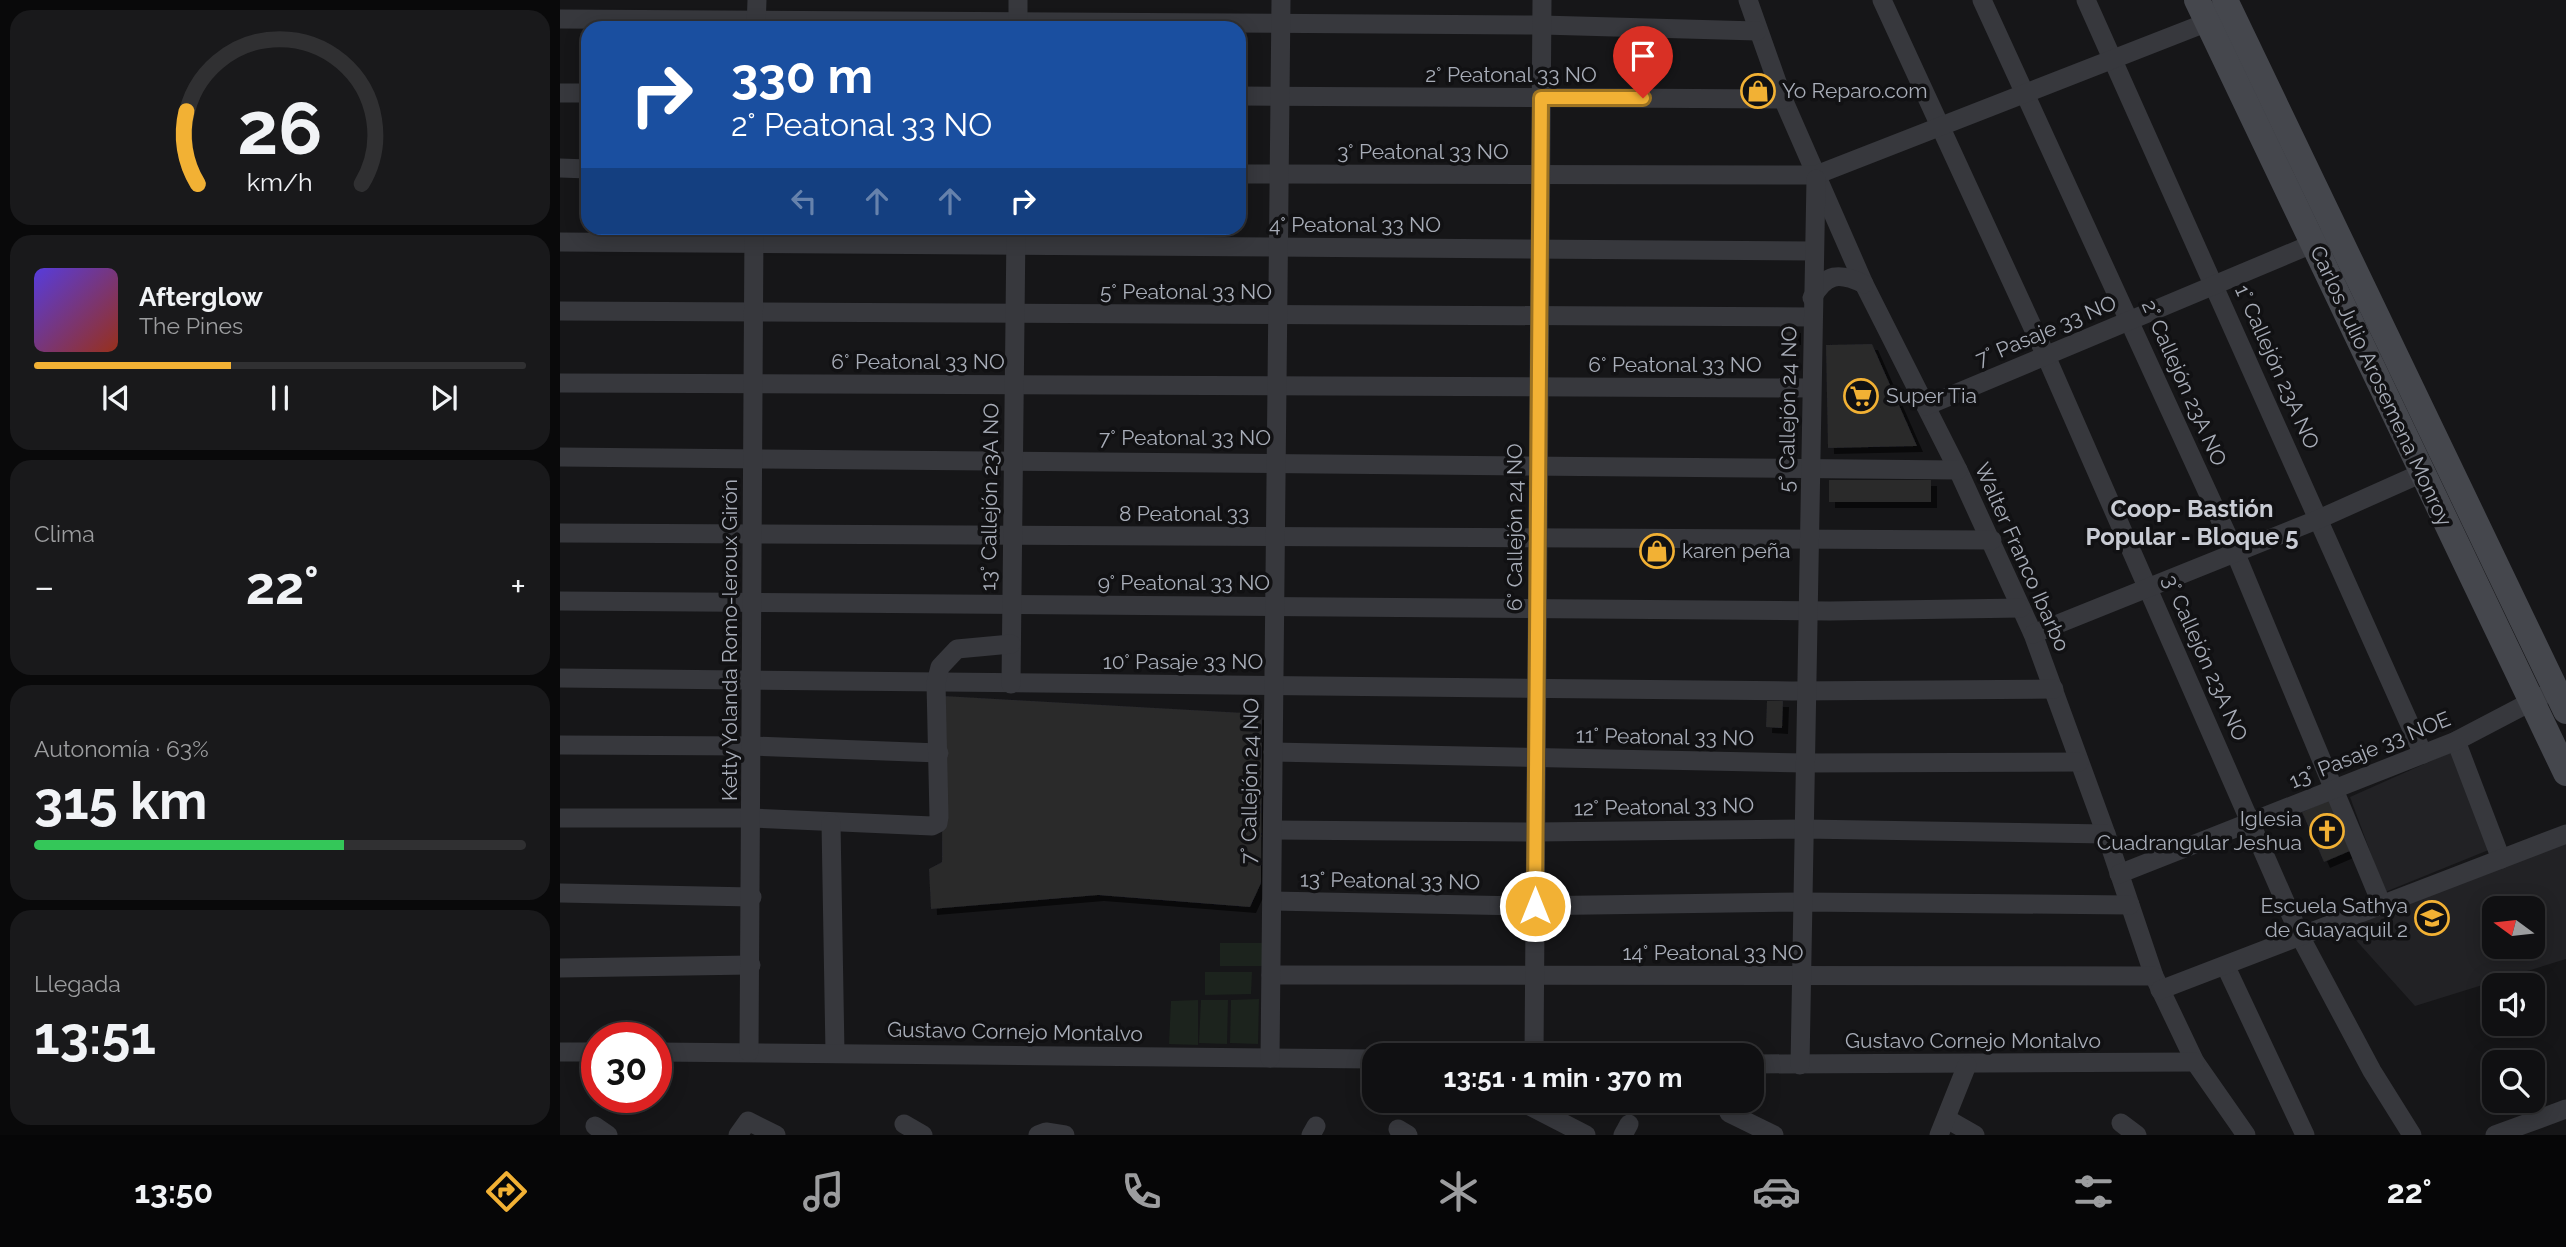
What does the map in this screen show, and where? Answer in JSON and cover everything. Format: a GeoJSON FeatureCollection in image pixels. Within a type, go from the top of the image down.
{"type":"FeatureCollection","features":[{"type":"Feature","properties":{"kind":"main road","name":"Carlos Julio Arosemena Monroy"},"geometry":{"type":"LineString","coordinates":[[2225,0],[2561,701]]}},
{"type":"Feature","properties":{"kind":"main road","name":"Carlos Julio Arosemena Monroy"},"geometry":{"type":"LineString","coordinates":[[2202,11],[2566,773]]}},
{"type":"Feature","properties":{"kind":"street"},"geometry":{"type":"LineString","coordinates":[[756,21],[757,0]]}},
{"type":"Feature","properties":{"kind":"street"},"geometry":{"type":"LineString","coordinates":[[1018,0],[1018,21]]}},
{"type":"Feature","properties":{"kind":"street","name":"7° Callejón 24 NO"},"geometry":{"type":"LineString","coordinates":[[1270,1058],[1281,0]]}},
{"type":"Feature","properties":{"kind":"street","name":"6° Callejón 24 NO"},"geometry":{"type":"LineString","coordinates":[[1534,1043],[1542,0]]}},
{"type":"Feature","properties":{"kind":"street","name":"Walter Franco Ibarbo"},"geometry":{"type":"LineString","coordinates":[[1748,0],[1783,99],[1864,284],[1992,540],[2033,634],[2157,983],[2195,1062],[2246,1135]]}},
{"type":"Feature","properties":{"kind":"street","name":"3° Callejón 23A NO"},"geometry":{"type":"LineString","coordinates":[[1882,0],[2046,356],[2301,938],[2372,1071],[2412,1135]]}},
{"type":"Feature","properties":{"kind":"street","name":"2° Callejón 23A NO"},"geometry":{"type":"LineString","coordinates":[[1982,0],[2027,93],[2235,552],[2337,790],[2382,905]]}},
{"type":"Feature","properties":{"kind":"street","name":"1° Callejón 23A NO"},"geometry":{"type":"LineString","coordinates":[[2086,0],[2423,754]]}},
{"type":"Feature","properties":{"kind":"street"},"geometry":{"type":"LineString","coordinates":[[1816,175],[2114,59],[2202,11]]}},
{"type":"Feature","properties":{"kind":"street"},"geometry":{"type":"LineString","coordinates":[[560,19],[638,21]]}},
{"type":"Feature","properties":{"kind":"street"},"geometry":{"type":"LineString","coordinates":[[1246,24],[1542,25],[1757,31]]}},
{"type":"Feature","properties":{"kind":"street"},"geometry":{"type":"LineString","coordinates":[[560,93],[581,93]]}},
{"type":"Feature","properties":{"kind":"street","name":"2° Peatonal 33 NO"},"geometry":{"type":"LineString","coordinates":[[1246,96],[1783,99]]}},
{"type":"Feature","properties":{"kind":"street"},"geometry":{"type":"LineString","coordinates":[[560,168],[581,169]]}},
{"type":"Feature","properties":{"kind":"street","name":"3° Peatonal 33 NO"},"geometry":{"type":"LineString","coordinates":[[1246,173],[1816,175]]}},
{"type":"Feature","properties":{"kind":"street","name":"5° Callejón 24 NO"},"geometry":{"type":"LineString","coordinates":[[1800,1065],[1816,175]]}},
{"type":"Feature","properties":{"kind":"street","name":"7° Pasaje 33 NO"},"geometry":{"type":"LineString","coordinates":[[1926,406],[2338,233]]}},
{"type":"Feature","properties":{"kind":"street","name":"4° Peatonal 33 NO"},"geometry":{"type":"LineString","coordinates":[[560,242],[754,236],[1016,237],[1278,247],[1813,251]]}},
{"type":"Feature","properties":{"kind":"street","name":"Ketty Yolanda Romo-leroux Girón"},"geometry":{"type":"LineString","coordinates":[[749,1052],[754,236]]}},
{"type":"Feature","properties":{"kind":"street","name":"13° Callejón 23A NO"},"geometry":{"type":"LineString","coordinates":[[1011,684],[1016,237]]}},
{"type":"Feature","properties":{"kind":"street"},"geometry":{"type":"LineString","coordinates":[[1812,308],[1819,286],[1834,275],[1843,274],[1864,284]]}},
{"type":"Feature","properties":{"kind":"street","name":"5° Peatonal 33 NO"},"geometry":{"type":"LineString","coordinates":[[560,311],[1539,316],[1812,308]]}},
{"type":"Feature","properties":{"kind":"street","name":"6° Peatonal 33 NO"},"geometry":{"type":"LineString","coordinates":[[560,383],[1811,388]]}},
{"type":"Feature","properties":{"kind":"street","name":"7° Peatonal 33 NO"},"geometry":{"type":"LineString","coordinates":[[560,457],[1538,463],[1958,470]]}},
{"type":"Feature","properties":{"kind":"street"},"geometry":{"type":"LineString","coordinates":[[2033,634],[2319,519],[2422,472]]}},
{"type":"Feature","properties":{"kind":"street","name":"8 Peatonal 33"},"geometry":{"type":"LineString","coordinates":[[560,533],[1992,540]]}},
{"type":"Feature","properties":{"kind":"street","name":"9° Peatonal 33 NO"},"geometry":{"type":"LineString","coordinates":[[560,601],[1807,611],[2021,608]]}},
{"type":"Feature","properties":{"kind":"street"},"geometry":{"type":"LineString","coordinates":[[560,818],[751,818],[932,826],[938,823],[939,817],[936,683],[940,667],[947,656],[957,649],[1011,644]]}},
{"type":"Feature","properties":{"kind":"street","name":"10° Pasaje 33 NO"},"geometry":{"type":"LineString","coordinates":[[560,678],[1806,690],[2054,689]]}},
{"type":"Feature","properties":{"kind":"street","name":"13° Pasaje 33 NOE"},"geometry":{"type":"LineString","coordinates":[[2119,874],[2456,741],[2532,701],[2561,701]]}},
{"type":"Feature","properties":{"kind":"street"},"geometry":{"type":"LineString","coordinates":[[2456,741],[2501,859]]}},
{"type":"Feature","properties":{"kind":"street"},"geometry":{"type":"LineString","coordinates":[[560,745],[752,746],[939,752]]}},
{"type":"Feature","properties":{"kind":"street","name":"11° Peatonal 33 NO"},"geometry":{"type":"LineString","coordinates":[[1273,752],[1805,763],[2079,762]]}},
{"type":"Feature","properties":{"kind":"street"},"geometry":{"type":"LineString","coordinates":[[831,823],[835,1053]]}},
{"type":"Feature","properties":{"kind":"street","name":"12° Peatonal 33 NO"},"geometry":{"type":"LineString","coordinates":[[1273,830],[1536,832],[1804,829],[2106,834]]}},
{"type":"Feature","properties":{"kind":"street","name":"14° Peatonal 33 NO"},"geometry":{"type":"LineString","coordinates":[[1271,975],[1801,976],[2157,983],[2226,967],[2566,834]]}},
{"type":"Feature","properties":{"kind":"street"},"geometry":{"type":"LineString","coordinates":[[560,894],[752,897]]}},
{"type":"Feature","properties":{"kind":"street","name":"13° Peatonal 33 NO"},"geometry":{"type":"LineString","coordinates":[[1272,901],[1535,906],[1801,902],[2130,905]]}},
{"type":"Feature","properties":{"kind":"street"},"geometry":{"type":"LineString","coordinates":[[560,968],[751,965]]}},
{"type":"Feature","properties":{"kind":"street"},"geometry":{"type":"LineString","coordinates":[[2226,967],[2305,1135]]}},
{"type":"Feature","properties":{"kind":"street"},"geometry":{"type":"LineString","coordinates":[[560,1052],[581,1052]]}},
{"type":"Feature","properties":{"kind":"street","name":"Gustavo Cornejo Montalvo"},"geometry":{"type":"LineString","coordinates":[[672,1052],[1362,1059]]}},
{"type":"Feature","properties":{"kind":"street","name":"Gustavo Cornejo Montalvo"},"geometry":{"type":"LineString","coordinates":[[1764,1064],[2195,1062]]}},
{"type":"Feature","properties":{"kind":"street"},"geometry":{"type":"LineString","coordinates":[[1967,1065],[1943,1127],[1975,1135]]}},
{"type":"Feature","properties":{"kind":"street"},"geometry":{"type":"LineString","coordinates":[[2506,1133],[2566,1109]]}},
{"type":"Feature","properties":{"kind":"street"},"geometry":{"type":"LineString","coordinates":[[1543,1113],[1586,1135]]}},
{"type":"Feature","properties":{"kind":"street"},"geometry":{"type":"LineString","coordinates":[[1729,1113],[1774,1135]]}},
{"type":"Feature","properties":{"kind":"street"},"geometry":{"type":"LineString","coordinates":[[737,1135],[748,1121],[776,1135]]}},
{"type":"Feature","properties":{"kind":"street"},"geometry":{"type":"LineString","coordinates":[[2121,1123],[2137,1135]]}},
{"type":"Feature","properties":{"kind":"street"},"geometry":{"type":"LineString","coordinates":[[904,1124],[923,1135]]}},
{"type":"Feature","properties":{"kind":"street"},"geometry":{"type":"LineString","coordinates":[[1038,1135],[1046,1132],[1065,1135]]}},
{"type":"Feature","properties":{"kind":"shaded area"},"geometry":{"type":"Polygon","coordinates":[[[2451,752],[2491,849],[2385,892],[2350,797],[2451,752]]]}},
{"type":"Feature","properties":{"kind":"shaded area","name":"Escuela Sathya de Guayaquil 2"},"geometry":{"type":"Polygon","coordinates":[[[2566,840],[2566,959],[2521,973],[2482,973],[2482,985],[2415,1006],[2345,928],[2566,840]]]}},
{"type":"Feature","properties":{"kind":"shaded area"},"geometry":{"type":"Polygon","coordinates":[[[1220,943],[1267,943],[1266,966],[1220,966],[1220,943]]]}},
{"type":"Feature","properties":{"kind":"shaded area"},"geometry":{"type":"Polygon","coordinates":[[[1205,972],[1252,972],[1251,994],[1205,995],[1205,972]]]}},
{"type":"Feature","properties":{"kind":"shaded area"},"geometry":{"type":"Polygon","coordinates":[[[1259,999],[1258,1044],[1230,1043],[1231,1000],[1259,999]]]}},
{"type":"Feature","properties":{"kind":"shaded area"},"geometry":{"type":"Polygon","coordinates":[[[1198,1000],[1198,1045],[1169,1044],[1171,1001],[1198,1000]]]}},
{"type":"Feature","properties":{"kind":"shaded area"},"geometry":{"type":"Polygon","coordinates":[[[1201,1000],[1228,1000],[1227,1044],[1199,1043],[1201,1000]]]}},
{"type":"Feature","properties":{"kind":"building"},"geometry":{"type":"Polygon","coordinates":[[[1780,326],[1795,327],[1795,339],[1780,339],[1780,326]]]}},
{"type":"Feature","properties":{"kind":"building","name":"Super Tia"},"geometry":{"type":"Polygon","coordinates":[[[1872,344],[1917,446],[1828,448],[1826,345],[1872,344]]]}},
{"type":"Feature","properties":{"kind":"building"},"geometry":{"type":"Polygon","coordinates":[[[1829,480],[1931,480],[1931,502],[1829,502],[1829,480]]]}},
{"type":"Feature","properties":{"kind":"building"},"geometry":{"type":"Polygon","coordinates":[[[943,696],[1262,714],[1261,883],[1250,907],[1098,895],[931,909],[929,869],[942,862],[943,696]]]}},
{"type":"Feature","properties":{"kind":"building"},"geometry":{"type":"Polygon","coordinates":[[[1767,701],[1783,701],[1782,728],[1766,727],[1767,701]]]}},
{"type":"Feature","properties":{"kind":"building","name":"Iglesia Cuadrangular Jeshua"},"geometry":{"type":"Polygon","coordinates":[[[2331,799],[2352,850],[2324,862],[2302,812],[2331,799]]]}},
{"type":"Feature","properties":{"kind":"place","name":"Yo Reparo.com"},"geometry":{"type":"Point","coordinates":[1758,91]}},
{"type":"Feature","properties":{"kind":"place","name":"Super Tia"},"geometry":{"type":"Point","coordinates":[1861,396]}},
{"type":"Feature","properties":{"kind":"place","name":"karen peña"},"geometry":{"type":"Point","coordinates":[1657,551]}},
{"type":"Feature","properties":{"kind":"place","name":"Iglesia Cuadrangular Jeshua"},"geometry":{"type":"Point","coordinates":[2327,831]}},
{"type":"Feature","properties":{"kind":"place","name":"Escuela Sathya de Guayaquil 2"},"geometry":{"type":"Point","coordinates":[2432,918]}},
{"type":"Feature","properties":{"kind":"district","name":"Coop- Bastión Popular - Bloque 5"},"geometry":{"type":"Point","coordinates":[2192,523]}},
{"type":"Feature","properties":{"kind":"route"},"geometry":{"type":"LineString","coordinates":[[1535,906],[1541,98],[1643,98]]}}]}
